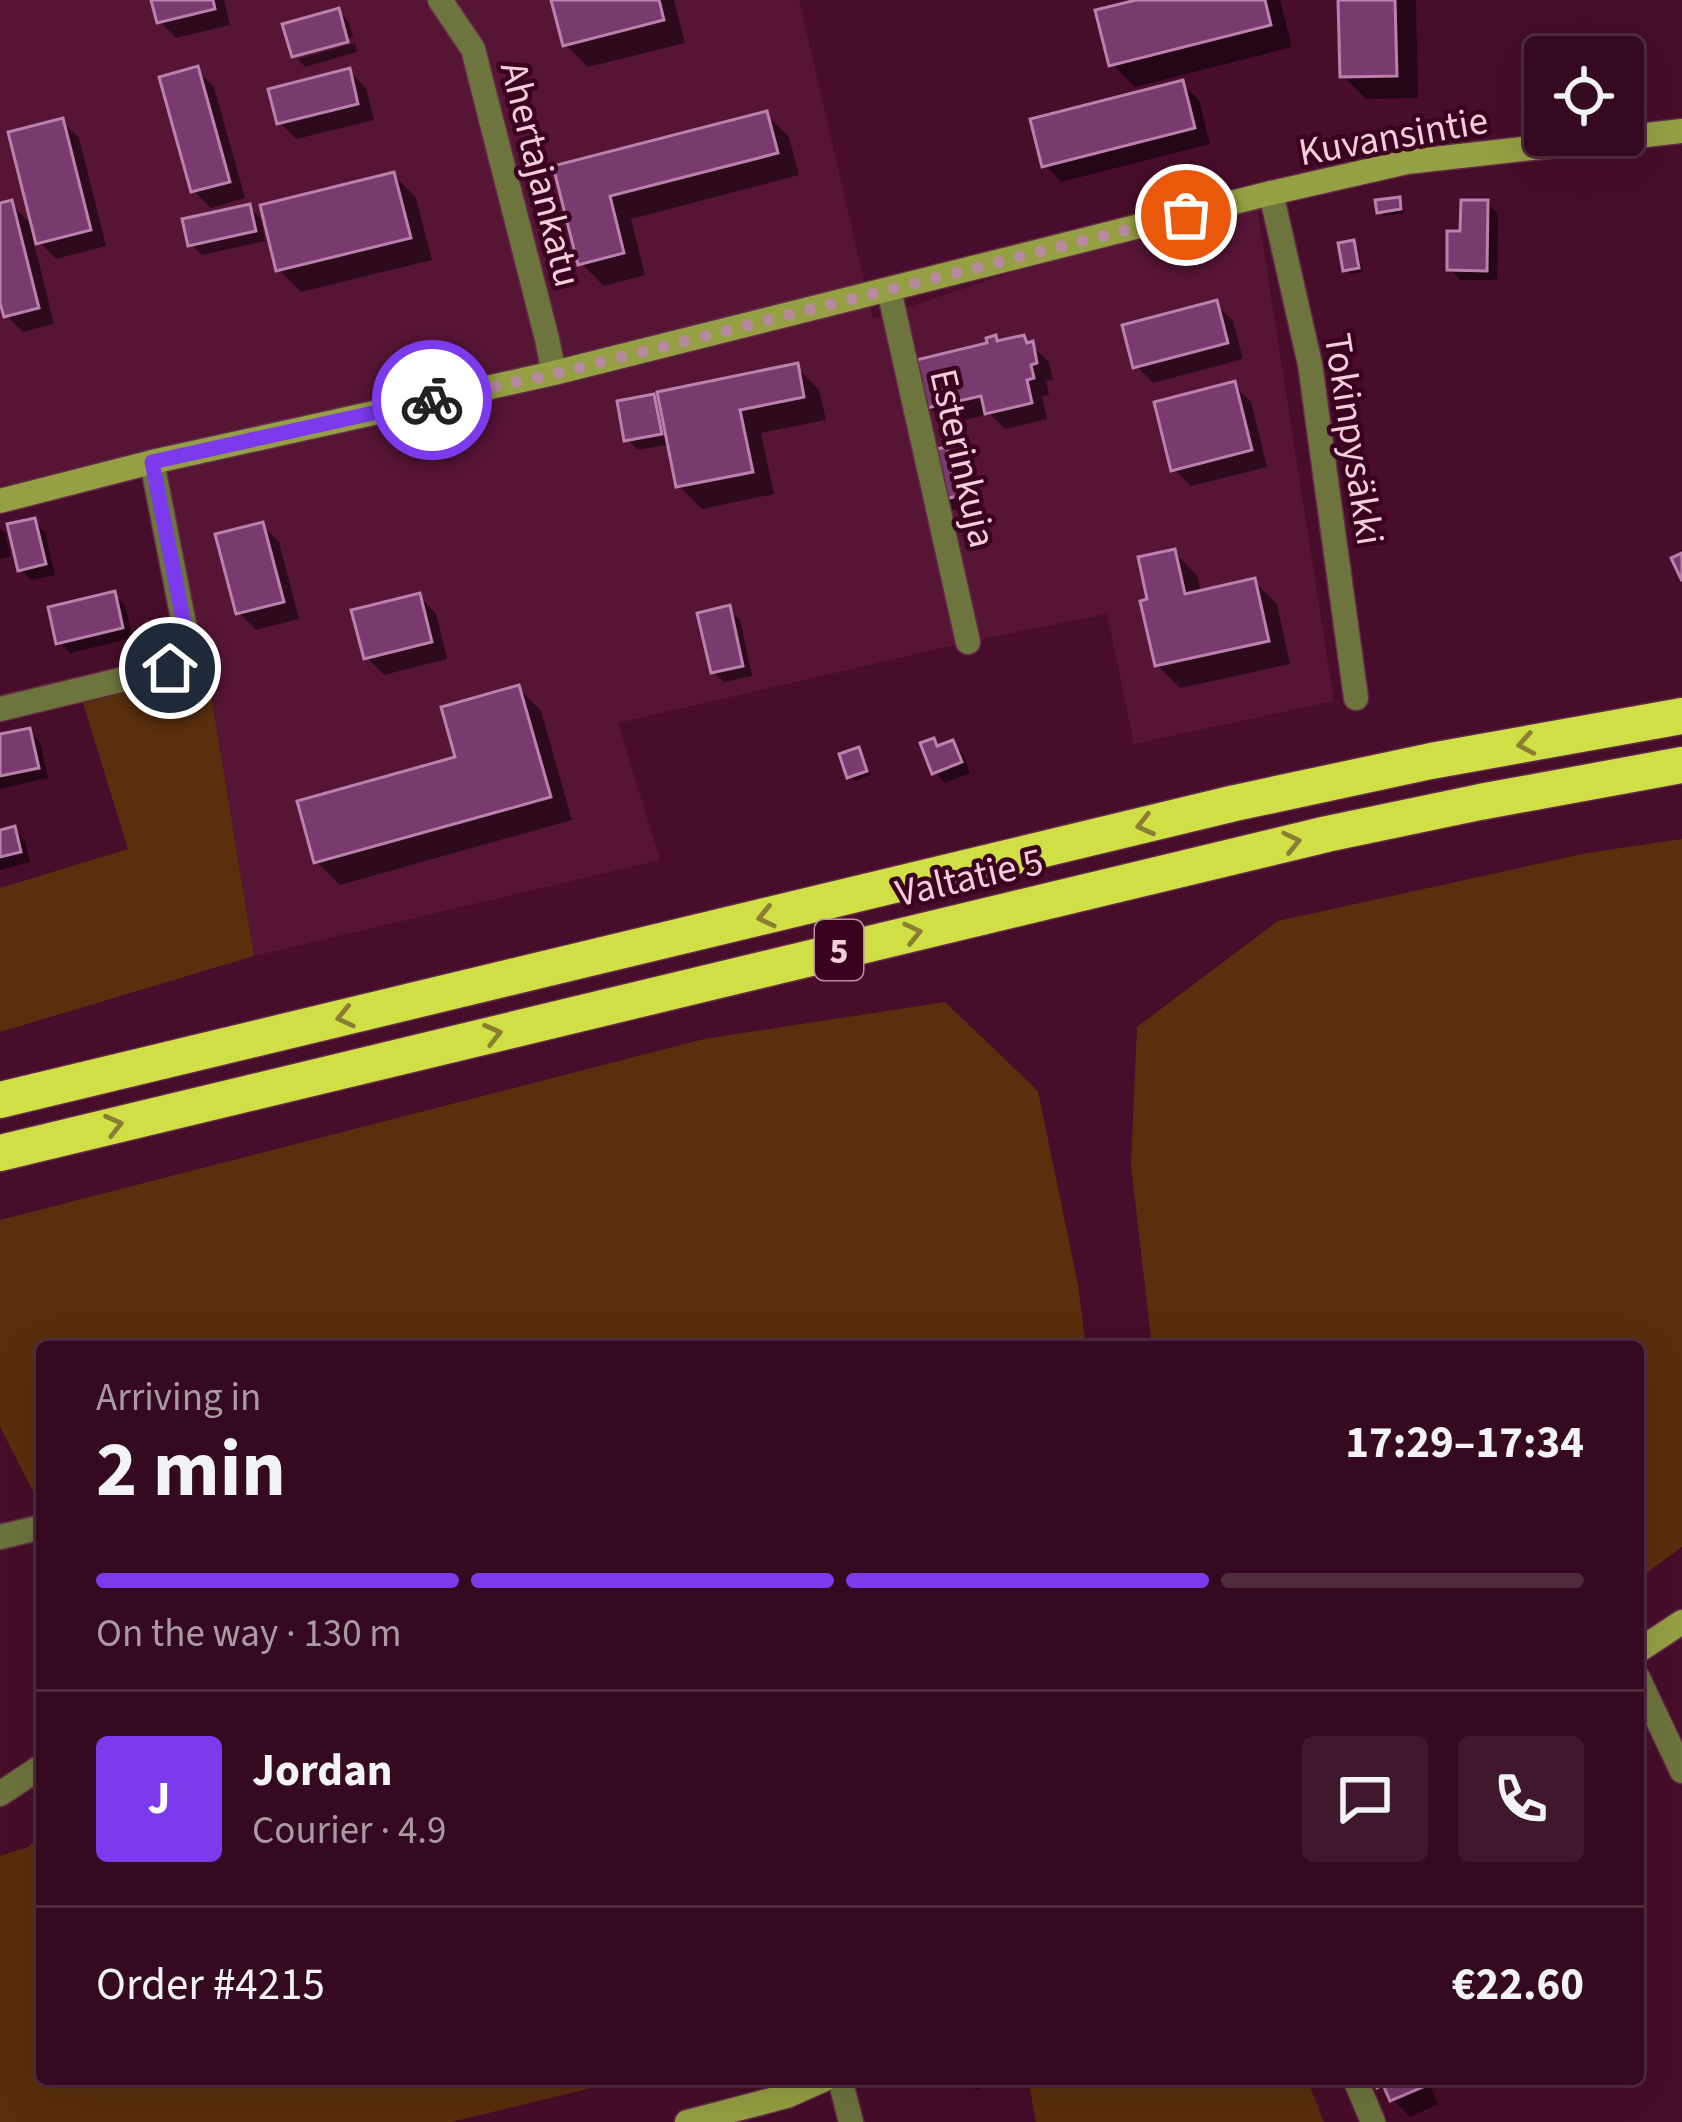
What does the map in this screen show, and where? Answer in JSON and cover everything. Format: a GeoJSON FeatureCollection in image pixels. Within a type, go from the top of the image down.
{"type":"FeatureCollection","features":[{"type":"Feature","properties":{"kind":"highway","name":"Valtatie 5"},"geometry":{"type":"LineString","coordinates":[[0,1100],[1235,803],[1431,761],[1682,716]]}},
{"type":"Feature","properties":{"kind":"highway","name":"Valtatie 5"},"geometry":{"type":"LineString","coordinates":[[0,1153],[1327,834],[1682,765]]}},
{"type":"Feature","properties":{"kind":"street","name":"Ahertajankatu"},"geometry":{"type":"LineString","coordinates":[[440,0],[473,49],[554,374]]}},
{"type":"Feature","properties":{"kind":"street","name":"Kuvansintie"},"geometry":{"type":"LineString","coordinates":[[0,502],[152,462],[554,374],[1407,162],[1682,131]]}},
{"type":"Feature","properties":{"kind":"street","name":"Tokinpysäkki"},"geometry":{"type":"LineString","coordinates":[[1271,194],[1310,364],[1356,698]]}},
{"type":"Feature","properties":{"kind":"street","name":"Esterinkuja"},"geometry":{"type":"LineString","coordinates":[[889,290],[968,642]]}},
{"type":"Feature","properties":{"kind":"street"},"geometry":{"type":"LineString","coordinates":[[0,709],[170,668],[186,634],[152,462]]}},
{"type":"Feature","properties":{"kind":"street"},"geometry":{"type":"LineString","coordinates":[[0,1537],[36,1528]]}},
{"type":"Feature","properties":{"kind":"street"},"geometry":{"type":"LineString","coordinates":[[1644,1647],[1682,1622]]}},
{"type":"Feature","properties":{"kind":"street"},"geometry":{"type":"LineString","coordinates":[[1644,1691],[1682,1771]]}},
{"type":"Feature","properties":{"kind":"street"},"geometry":{"type":"LineString","coordinates":[[0,1793],[36,1770]]}},
{"type":"Feature","properties":{"kind":"street"},"geometry":{"type":"LineString","coordinates":[[687,2122],[812,2085]]}},
{"type":"Feature","properties":{"kind":"street"},"geometry":{"type":"LineString","coordinates":[[842,2085],[851,2122]]}},
{"type":"Feature","properties":{"kind":"street"},"geometry":{"type":"LineString","coordinates":[[1357,2085],[1373,2122]]}},
{"type":"Feature","properties":{"kind":"shaded area"},"geometry":{"type":"Polygon","coordinates":[[[0,0],[799,0],[873,319],[1045,261],[1257,206],[1334,701],[1134,744],[1107,614],[618,723],[660,860],[254,956],[207,671],[166,470],[0,512],[0,0]]]}},
{"type":"Feature","properties":{"kind":"shaded area"},"geometry":{"type":"Polygon","coordinates":[[[207,671],[254,956],[0,1032],[0,888],[128,849],[83,703],[207,671]]]}},
{"type":"Feature","properties":{"kind":"shaded area"},"geometry":{"type":"Polygon","coordinates":[[[1682,839],[1682,1547],[1644,1575],[1644,1341],[1151,1341],[1131,1166],[1137,1027],[1278,921],[1587,853],[1682,839]]]}},
{"type":"Feature","properties":{"kind":"shaded area"},"geometry":{"type":"Polygon","coordinates":[[[945,1002],[1038,1091],[1085,1341],[36,1341],[35,1495],[0,1427],[0,1220],[704,1039],[945,1002]]]}},
{"type":"Feature","properties":{"kind":"shaded area"},"geometry":{"type":"Polygon","coordinates":[[[36,1840],[36,2085],[604,2085],[451,2122],[0,2122],[0,1856],[36,1840]]]}},
{"type":"Feature","properties":{"kind":"shaded area"},"geometry":{"type":"Polygon","coordinates":[[[1029,2085],[1309,2085],[1324,2122],[1036,2122],[1029,2085]]]}},
{"type":"Feature","properties":{"kind":"building"},"geometry":{"type":"Polygon","coordinates":[[[151,0],[213,0],[215,9],[157,23],[151,0]]]}},
{"type":"Feature","properties":{"kind":"building"},"geometry":{"type":"Polygon","coordinates":[[[551,0],[659,0],[664,20],[563,46],[551,0]]]}},
{"type":"Feature","properties":{"kind":"building"},"geometry":{"type":"Polygon","coordinates":[[[1136,0],[1265,0],[1271,25],[1109,66],[1095,10],[1136,0]]]}},
{"type":"Feature","properties":{"kind":"building"},"geometry":{"type":"Polygon","coordinates":[[[1338,0],[1395,0],[1397,76],[1340,77],[1338,0]]]}},
{"type":"Feature","properties":{"kind":"building"},"geometry":{"type":"Polygon","coordinates":[[[339,8],[348,42],[292,57],[282,24],[339,8]]]}},
{"type":"Feature","properties":{"kind":"building"},"geometry":{"type":"Polygon","coordinates":[[[198,66],[230,182],[191,192],[159,77],[198,66]]]}},
{"type":"Feature","properties":{"kind":"building"},"geometry":{"type":"Polygon","coordinates":[[[350,68],[358,104],[277,124],[268,89],[350,68]]]}},
{"type":"Feature","properties":{"kind":"building"},"geometry":{"type":"Polygon","coordinates":[[[1183,80],[1195,128],[1042,167],[1030,119],[1183,80]]]}},
{"type":"Feature","properties":{"kind":"building"},"geometry":{"type":"Polygon","coordinates":[[[767,111],[778,153],[610,196],[624,253],[578,265],[553,166],[767,111]]]}},
{"type":"Feature","properties":{"kind":"building"},"geometry":{"type":"Polygon","coordinates":[[[63,118],[91,230],[36,244],[8,132],[63,118]]]}},
{"type":"Feature","properties":{"kind":"building"},"geometry":{"type":"Polygon","coordinates":[[[394,172],[411,238],[276,271],[260,205],[394,172]]]}},
{"type":"Feature","properties":{"kind":"building"},"geometry":{"type":"Polygon","coordinates":[[[1400,197],[1401,209],[1377,213],[1375,200],[1400,197]]]}},
{"type":"Feature","properties":{"kind":"building"},"geometry":{"type":"Polygon","coordinates":[[[12,200],[39,308],[4,317],[0,203],[12,200]]]}},
{"type":"Feature","properties":{"kind":"building"},"geometry":{"type":"Polygon","coordinates":[[[1461,200],[1488,200],[1487,271],[1447,270],[1447,231],[1460,231],[1461,200]]]}},
{"type":"Feature","properties":{"kind":"building"},"geometry":{"type":"Polygon","coordinates":[[[250,204],[256,231],[188,246],[182,219],[250,204]]]}},
{"type":"Feature","properties":{"kind":"building"},"geometry":{"type":"Polygon","coordinates":[[[1354,240],[1359,268],[1343,271],[1338,243],[1354,240]]]}},
{"type":"Feature","properties":{"kind":"building"},"geometry":{"type":"Polygon","coordinates":[[[1217,300],[1228,343],[1133,368],[1122,325],[1217,300]]]}},
{"type":"Feature","properties":{"kind":"building"},"geometry":{"type":"Polygon","coordinates":[[[996,335],[997,341],[1024,335],[1027,343],[1033,341],[1037,363],[1031,365],[1034,378],[1027,380],[1032,403],[985,414],[981,396],[927,408],[916,360],[987,343],[986,338],[996,335]]]}},
{"type":"Feature","properties":{"kind":"building"},"geometry":{"type":"Polygon","coordinates":[[[798,363],[804,397],[740,410],[753,472],[676,487],[657,392],[798,363]]]}},
{"type":"Feature","properties":{"kind":"building"},"geometry":{"type":"Polygon","coordinates":[[[1235,381],[1252,450],[1171,471],[1154,402],[1235,381]]]}},
{"type":"Feature","properties":{"kind":"building"},"geometry":{"type":"Polygon","coordinates":[[[654,394],[662,434],[624,441],[617,401],[654,394]]]}},
{"type":"Feature","properties":{"kind":"building"},"geometry":{"type":"Polygon","coordinates":[[[947,447],[958,496],[936,501],[925,451],[947,447]]]}},
{"type":"Feature","properties":{"kind":"building"},"geometry":{"type":"Polygon","coordinates":[[[35,518],[46,564],[18,571],[7,524],[35,518]]]}},
{"type":"Feature","properties":{"kind":"building"},"geometry":{"type":"Polygon","coordinates":[[[263,522],[284,602],[236,614],[215,534],[263,522]]]}},
{"type":"Feature","properties":{"kind":"building"},"geometry":{"type":"Polygon","coordinates":[[[1175,549],[1185,594],[1255,578],[1269,641],[1155,666],[1140,601],[1147,599],[1138,557],[1175,549]]]}},
{"type":"Feature","properties":{"kind":"building"},"geometry":{"type":"Polygon","coordinates":[[[1682,553],[1682,581],[1671,558],[1682,553]]]}},
{"type":"Feature","properties":{"kind":"building"},"geometry":{"type":"Polygon","coordinates":[[[115,591],[123,628],[56,644],[48,607],[115,591]]]}},
{"type":"Feature","properties":{"kind":"building"},"geometry":{"type":"Polygon","coordinates":[[[420,593],[432,642],[364,659],[351,610],[420,593]]]}},
{"type":"Feature","properties":{"kind":"building"},"geometry":{"type":"Polygon","coordinates":[[[730,605],[743,666],[711,673],[697,613],[730,605]]]}},
{"type":"Feature","properties":{"kind":"building"},"geometry":{"type":"Polygon","coordinates":[[[519,685],[551,797],[314,863],[297,801],[455,757],[441,707],[519,685]]]}},
{"type":"Feature","properties":{"kind":"building"},"geometry":{"type":"Polygon","coordinates":[[[30,728],[39,768],[0,776],[0,734],[30,728]]]}},
{"type":"Feature","properties":{"kind":"building"},"geometry":{"type":"Polygon","coordinates":[[[934,738],[937,746],[953,740],[962,762],[932,774],[920,743],[934,738]]]}},
{"type":"Feature","properties":{"kind":"building"},"geometry":{"type":"Polygon","coordinates":[[[859,747],[867,771],[847,778],[839,754],[859,747]]]}},
{"type":"Feature","properties":{"kind":"building"},"geometry":{"type":"Polygon","coordinates":[[[15,826],[21,852],[0,857],[0,830],[15,826]]]}},
{"type":"Feature","properties":{"kind":"building"},"geometry":{"type":"Polygon","coordinates":[[[1383,2085],[1422,2085],[1423,2087],[1390,2101],[1383,2085]]]}},
{"type":"Feature","properties":{"kind":"way so far"},"geometry":{"type":"LineString","coordinates":[[432,400],[554,374],[1186,215]]}},
{"type":"Feature","properties":{"kind":"route"},"geometry":{"type":"LineString","coordinates":[[170,668],[186,634],[152,462],[432,400]]}}]}
